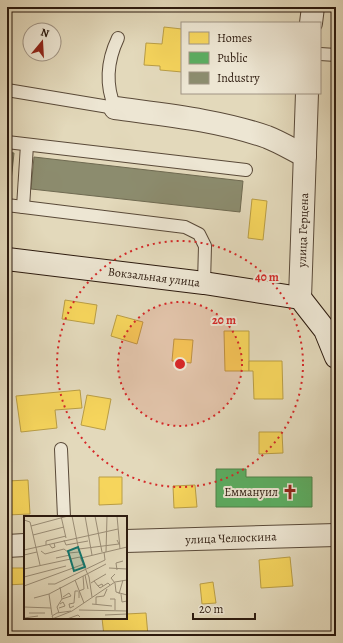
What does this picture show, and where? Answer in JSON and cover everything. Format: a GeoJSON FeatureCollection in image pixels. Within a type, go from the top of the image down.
{"type":"FeatureCollection","features":[{"type":"Feature","properties":{"kind":"street"},"geometry":{"type":"LineString","coordinates":[[311,22],[313,7]]}},
{"type":"Feature","properties":{"kind":"street","name":"улица Герцена"},"geometry":{"type":"LineString","coordinates":[[300,298],[307,94]]}},
{"type":"Feature","properties":{"kind":"street"},"geometry":{"type":"LineString","coordinates":[[115,108],[201,120],[232,127],[269,137],[306,156]]}},
{"type":"Feature","properties":{"kind":"street","name":"Вокзальная улица"},"geometry":{"type":"LineString","coordinates":[[7,259],[204,283],[300,298]]}},
{"type":"Feature","properties":{"kind":"street"},"geometry":{"type":"LineString","coordinates":[[300,298],[330,331],[336,357]]}},
{"type":"Feature","properties":{"kind":"street","name":"улица Челюскина"},"geometry":{"type":"LineString","coordinates":[[127,541],[336,535]]}},
{"type":"Feature","properties":{"kind":"street"},"geometry":{"type":"LineString","coordinates":[[7,546],[24,545]]}},
{"type":"Feature","properties":{"kind":"lane"},"geometry":{"type":"LineString","coordinates":[[115,108],[110,96],[108,70],[112,51],[118,38]]}},
{"type":"Feature","properties":{"kind":"lane"},"geometry":{"type":"LineString","coordinates":[[321,54],[336,55]]}},
{"type":"Feature","properties":{"kind":"lane"},"geometry":{"type":"LineString","coordinates":[[7,90],[115,108]]}},
{"type":"Feature","properties":{"kind":"lane"},"geometry":{"type":"LineString","coordinates":[[7,142],[246,170]]}},
{"type":"Feature","properties":{"kind":"lane"},"geometry":{"type":"LineString","coordinates":[[23,207],[27,145]]}},
{"type":"Feature","properties":{"kind":"lane"},"geometry":{"type":"LineString","coordinates":[[7,205],[185,227],[199,234],[204,246],[204,283]]}},
{"type":"Feature","properties":{"kind":"lane"},"geometry":{"type":"LineString","coordinates":[[61,449],[64,516]]}},
{"type":"Feature","properties":{"kind":"building: Homes"},"geometry":{"type":"Polygon","coordinates":[[[164,27],[181,29],[181,72],[160,70],[160,66],[144,65],[146,43],[162,44],[164,27]]]}},
{"type":"Feature","properties":{"kind":"building: Homes"},"geometry":{"type":"Polygon","coordinates":[[[252,199],[267,201],[263,240],[248,238],[252,199]]]}},
{"type":"Feature","properties":{"kind":"building: Homes"},"geometry":{"type":"Polygon","coordinates":[[[65,300],[97,305],[94,324],[62,319],[65,300]]]}},
{"type":"Feature","properties":{"kind":"building: Homes"},"geometry":{"type":"Polygon","coordinates":[[[117,315],[143,322],[137,344],[111,336],[117,315]]]}},
{"type":"Feature","properties":{"kind":"building: Homes"},"geometry":{"type":"Polygon","coordinates":[[[224,331],[249,331],[249,371],[225,371],[224,331]]]}},
{"type":"Feature","properties":{"kind":"building: Homes"},"geometry":{"type":"Polygon","coordinates":[[[174,339],[193,340],[191,363],[172,361],[174,339]]]}},
{"type":"Feature","properties":{"kind":"building: Homes"},"geometry":{"type":"Polygon","coordinates":[[[249,361],[282,361],[283,399],[254,399],[253,371],[249,371],[249,361]]]}},
{"type":"Feature","properties":{"kind":"building: Homes"},"geometry":{"type":"Polygon","coordinates":[[[80,390],[82,408],[55,410],[57,428],[21,432],[16,396],[80,390]]]}},
{"type":"Feature","properties":{"kind":"building: Homes"},"geometry":{"type":"Polygon","coordinates":[[[87,395],[111,399],[105,430],[81,425],[87,395]]]}},
{"type":"Feature","properties":{"kind":"building: Homes"},"geometry":{"type":"Polygon","coordinates":[[[259,432],[282,432],[283,453],[259,454],[259,432]]]}},
{"type":"Feature","properties":{"kind":"building: Homes"},"geometry":{"type":"Polygon","coordinates":[[[99,477],[122,477],[122,504],[99,505],[99,477]]]}},
{"type":"Feature","properties":{"kind":"building: Homes"},"geometry":{"type":"Polygon","coordinates":[[[28,480],[30,514],[7,515],[7,481],[28,480]]]}},
{"type":"Feature","properties":{"kind":"building: Homes"},"geometry":{"type":"Polygon","coordinates":[[[195,485],[197,507],[174,508],[173,486],[195,485]]]}},
{"type":"Feature","properties":{"kind":"building: Homes"},"geometry":{"type":"Polygon","coordinates":[[[290,557],[293,586],[261,588],[259,560],[290,557]]]}},
{"type":"Feature","properties":{"kind":"building: Homes"},"geometry":{"type":"Polygon","coordinates":[[[7,568],[24,568],[24,584],[7,585],[7,568]]]}},
{"type":"Feature","properties":{"kind":"building: Homes"},"geometry":{"type":"Polygon","coordinates":[[[213,582],[216,603],[202,604],[200,584],[213,582]]]}},
{"type":"Feature","properties":{"kind":"building: Homes"},"geometry":{"type":"Polygon","coordinates":[[[146,613],[148,636],[125,636],[124,634],[104,636],[102,619],[127,619],[127,614],[146,613]]]}},
{"type":"Feature","properties":{"kind":"building: Public"},"geometry":{"type":"Polygon","coordinates":[[[216,469],[246,469],[246,477],[312,477],[312,507],[216,507],[216,469]]]}},
{"type":"Feature","properties":{"kind":"building: Industry"},"geometry":{"type":"Polygon","coordinates":[[[7,152],[14,153],[10,191],[7,191],[7,152]]]}},
{"type":"Feature","properties":{"kind":"building: Industry"},"geometry":{"type":"Polygon","coordinates":[[[34,157],[243,181],[240,212],[31,189],[34,157]]]}},
{"type":"Feature","properties":{"kind":"place","name":"Еммануил"},"geometry":{"type":"Point","coordinates":[290,492]}}]}
